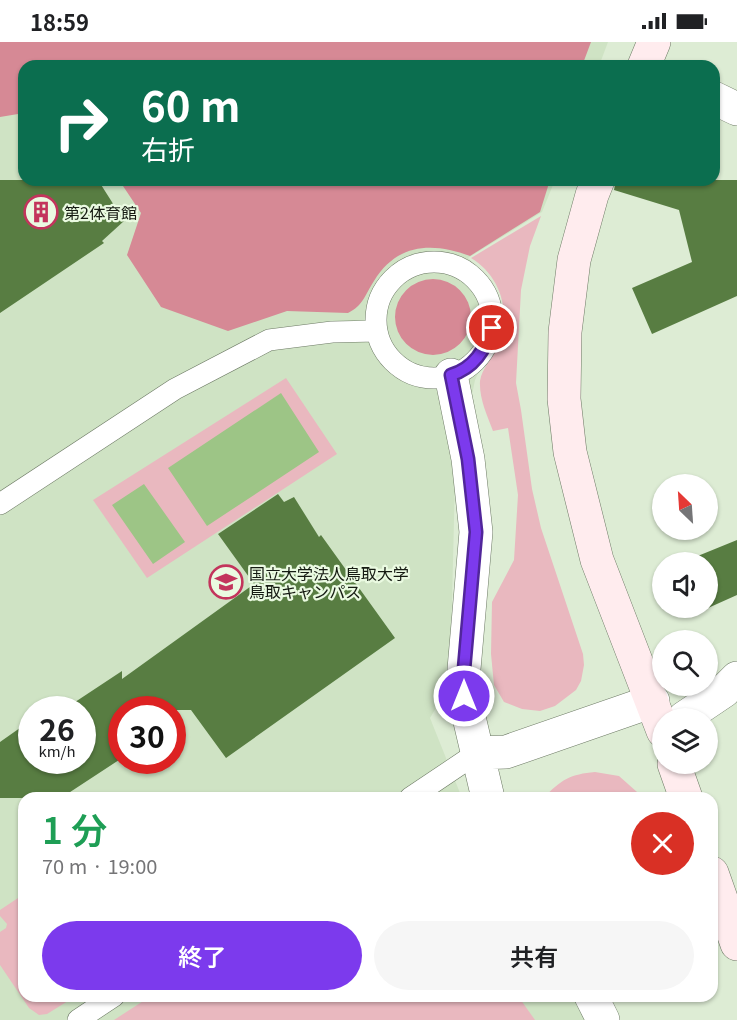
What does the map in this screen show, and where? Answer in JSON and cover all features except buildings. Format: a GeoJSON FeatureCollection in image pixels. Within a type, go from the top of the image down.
{"type":"FeatureCollection","features":[{"type":"Feature","properties":{"kind":"main road"},"geometry":{"type":"LineString","coordinates":[[595,186],[573,260],[565,332],[564,399],[570,452],[597,560],[655,708]]}},
{"type":"Feature","properties":{"kind":"main road"},"geometry":{"type":"LineString","coordinates":[[678,774],[684,792]]}},
{"type":"Feature","properties":{"kind":"main road"},"geometry":{"type":"LineString","coordinates":[[718,890],[737,944]]}},
{"type":"Feature","properties":{"kind":"street"},"geometry":{"type":"LineString","coordinates":[[720,101],[737,109]]}},
{"type":"Feature","properties":{"kind":"street"},"geometry":{"type":"LineString","coordinates":[[451,375],[468,459],[476,532],[464,696],[487,792]]}},
{"type":"Feature","properties":{"kind":"street"},"geometry":{"type":"LineString","coordinates":[[699,708],[724,691],[737,678]]}},
{"type":"Feature","properties":{"kind":"street"},"geometry":{"type":"LineString","coordinates":[[477,753],[506,752],[652,717]]}},
{"type":"Feature","properties":{"kind":"street"},"geometry":{"type":"LineString","coordinates":[[594,1002],[603,1020]]}},
{"type":"Feature","properties":{"kind":"lane"},"geometry":{"type":"LineString","coordinates":[[422,262],[441,262],[459,267],[474,277],[485,292],[492,310],[492,328],[486,346],[474,362],[458,373],[439,378],[418,376],[400,368],[386,354],[377,330],[375,316],[380,297],[390,281],[405,269],[422,262]]}},
{"type":"Feature","properties":{"kind":"lane"},"geometry":{"type":"LineString","coordinates":[[0,504],[175,389],[269,340],[332,332],[377,330]]}},
{"type":"Feature","properties":{"kind":"lane"},"geometry":{"type":"LineString","coordinates":[[419,792],[477,753]]}},
{"type":"Feature","properties":{"kind":"lane"},"geometry":{"type":"LineString","coordinates":[[78,1020],[105,1002]]}},
{"type":"Feature","properties":{"kind":"shaded area","name":"国立大学法人鳥取大学 鳥取キャンパス"},"geometry":{"type":"Polygon","coordinates":[[[0,42],[608,42],[601,60],[18,60],[18,186],[553,186],[542,212],[468,258],[492,281],[499,301],[500,326],[475,380],[455,479],[450,684],[430,718],[460,792],[18,792],[18,1002],[584,1002],[594,1020],[0,1020],[0,42]]]}},
{"type":"Feature","properties":{"kind":"shaded area"},"geometry":{"type":"Polygon","coordinates":[[[0,42],[591,42],[584,60],[18,60],[18,114],[0,117],[0,42]]]}},
{"type":"Feature","properties":{"kind":"shaded area"},"geometry":{"type":"Polygon","coordinates":[[[123,186],[548,186],[540,212],[470,256],[456,251],[429,248],[417,249],[394,259],[383,268],[361,303],[348,313],[287,311],[228,331],[161,307],[127,255],[141,213],[123,186]]]}},
{"type":"Feature","properties":{"kind":"shaded area"},"geometry":{"type":"Polygon","coordinates":[[[541,216],[530,246],[521,290],[516,383],[532,489],[541,528],[583,654],[584,665],[581,681],[576,690],[555,706],[540,711],[522,709],[504,702],[494,685],[491,654],[492,602],[514,560],[518,495],[508,428],[493,431],[480,387],[483,372],[497,348],[504,322],[504,310],[497,286],[482,266],[471,258],[541,216]]]}},
{"type":"Feature","properties":{"kind":"shaded area"},"geometry":{"type":"Polygon","coordinates":[[[433,279],[448,282],[460,290],[468,302],[471,317],[468,332],[460,344],[448,352],[433,355],[418,352],[406,344],[398,332],[395,317],[398,302],[406,290],[418,282],[433,279]]]}},
{"type":"Feature","properties":{"kind":"shaded area"},"geometry":{"type":"Polygon","coordinates":[[[286,378],[337,454],[147,578],[93,500],[286,378]]]}},
{"type":"Feature","properties":{"kind":"shaded area"},"geometry":{"type":"Polygon","coordinates":[[[281,393],[319,452],[207,526],[168,468],[281,393]]]}},
{"type":"Feature","properties":{"kind":"shaded area"},"geometry":{"type":"Polygon","coordinates":[[[144,484],[185,542],[153,564],[112,505],[144,484]]]}},
{"type":"Feature","properties":{"kind":"shaded area"},"geometry":{"type":"Polygon","coordinates":[[[595,772],[619,776],[637,792],[550,792],[566,779],[579,774],[595,772]]]}},
{"type":"Feature","properties":{"kind":"shaded area"},"geometry":{"type":"Polygon","coordinates":[[[18,898],[18,992],[0,965],[0,932],[6,928],[7,924],[0,916],[0,910],[18,898]]]}},
{"type":"Feature","properties":{"kind":"shaded area"},"geometry":{"type":"Polygon","coordinates":[[[25,1002],[66,1002],[47,1014],[39,1015],[25,1002]]]}},
{"type":"Feature","properties":{"kind":"shaded area"},"geometry":{"type":"Polygon","coordinates":[[[142,1002],[522,1002],[535,1020],[114,1020],[142,1002]]]}},
{"type":"Feature","properties":{"kind":"place","name":"第2体育館"},"geometry":{"type":"Point","coordinates":[41,212]}},
{"type":"Feature","properties":{"kind":"place","name":"国立大学法人鳥取大学 鳥取キャンパス"},"geometry":{"type":"Point","coordinates":[226,582]}},
{"type":"Feature","properties":{"kind":"route"},"geometry":{"type":"LineString","coordinates":[[464,696],[464,669],[476,532],[468,459],[451,375],[474,362],[486,346],[492,328]]}}]}
